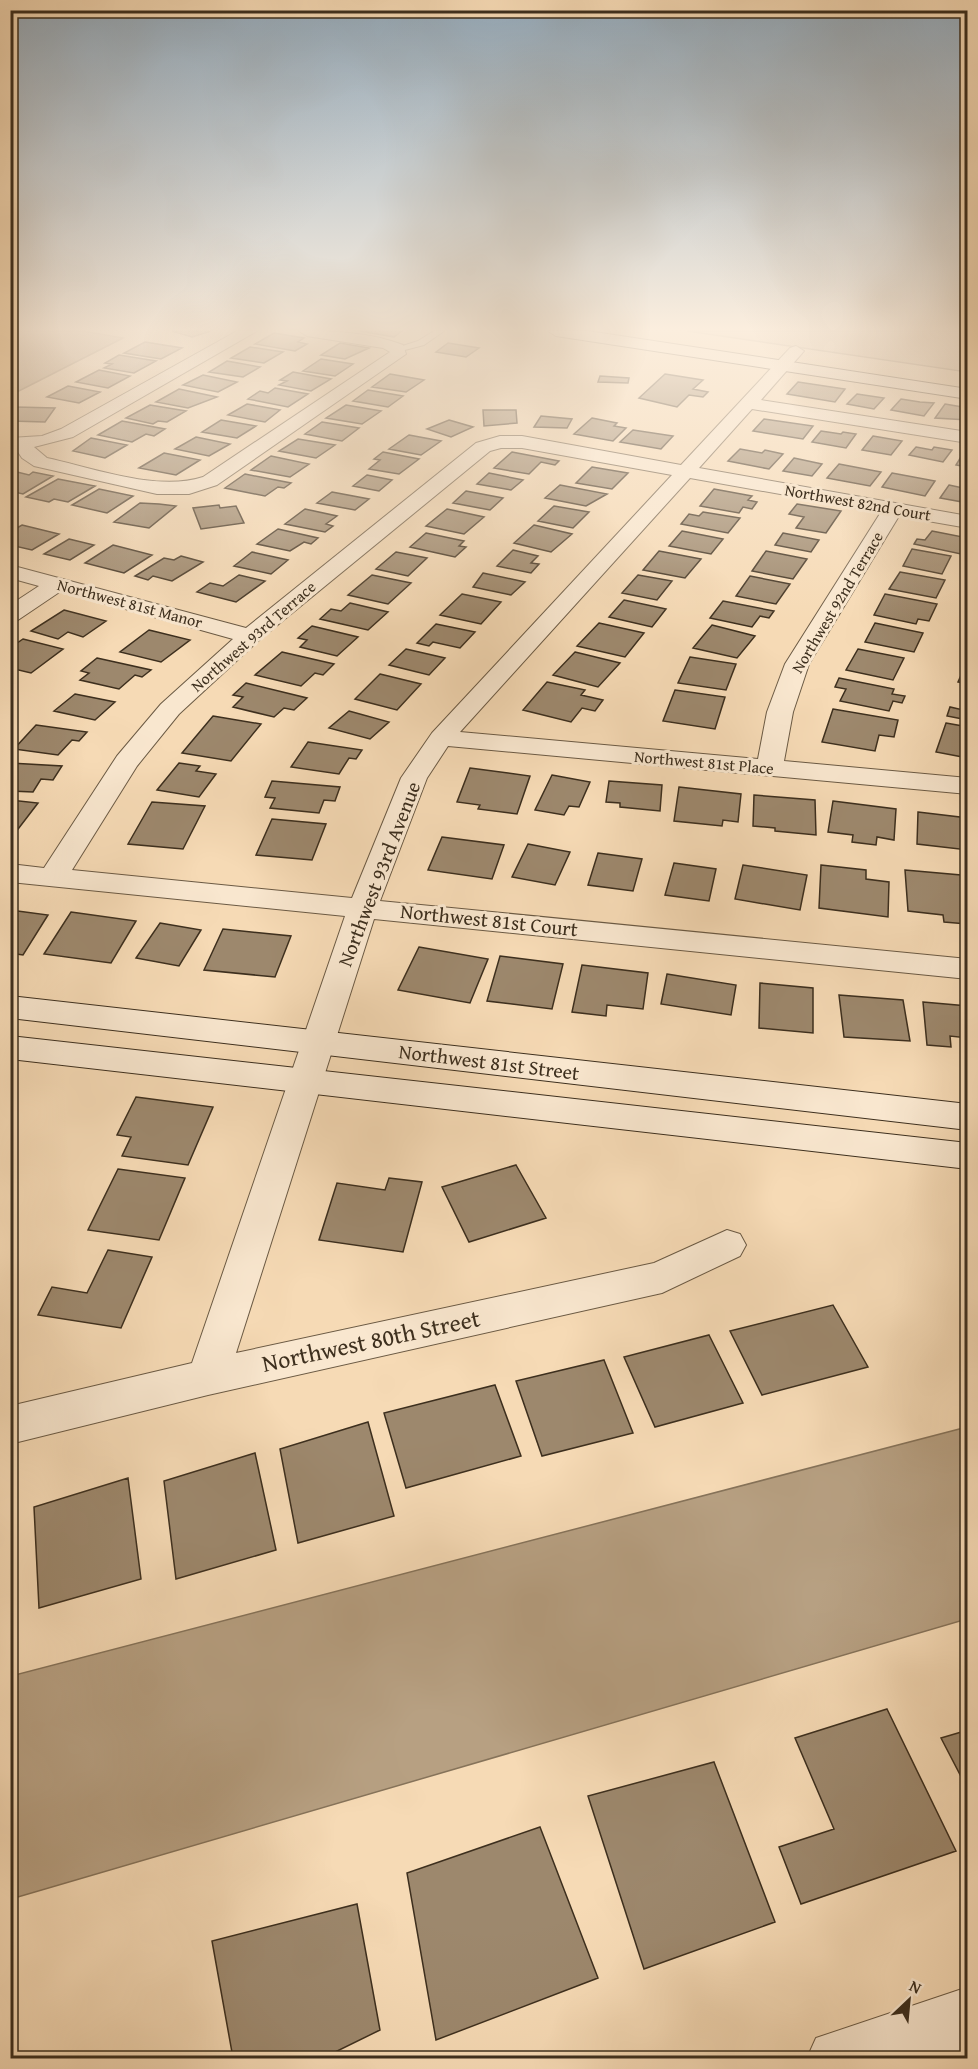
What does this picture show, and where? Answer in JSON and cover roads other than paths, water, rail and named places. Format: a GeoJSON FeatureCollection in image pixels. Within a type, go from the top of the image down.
{"type":"FeatureCollection","features":[{"type":"Feature","properties":{"kind":"street"},"geometry":{"type":"LineString","coordinates":[[16,444],[44,441],[77,428]]}},
{"type":"Feature","properties":{"kind":"street"},"geometry":{"type":"LineString","coordinates":[[16,444],[41,462],[157,488],[189,488],[210,481],[289,428]]}},
{"type":"Feature","properties":{"kind":"street","name":"Northwest 93rd Avenue"},"geometry":{"type":"LineString","coordinates":[[208,1377],[363,907],[414,778],[441,738],[726,428]]}},
{"type":"Feature","properties":{"kind":"street"},"geometry":{"type":"LineString","coordinates":[[902,428],[968,438]]}},
{"type":"Feature","properties":{"kind":"street","name":"Northwest 82nd Court"},"geometry":{"type":"LineString","coordinates":[[500,442],[522,441],[968,522]]}},
{"type":"Feature","properties":{"kind":"street","name":"Northwest 93rd Terrace"},"geometry":{"type":"LineString","coordinates":[[53,877],[126,762],[170,710],[250,636],[483,447],[500,442]]}},
{"type":"Feature","properties":{"kind":"street","name":"Northwest 92nd Terrace"},"geometry":{"type":"LineString","coordinates":[[769,768],[780,712],[797,664],[893,508]]}},
{"type":"Feature","properties":{"kind":"street","name":"Northwest 81st Manor"},"geometry":{"type":"LineString","coordinates":[[10,572],[250,636]]}},
{"type":"Feature","properties":{"kind":"street"},"geometry":{"type":"LineString","coordinates":[[10,615],[57,584]]}},
{"type":"Feature","properties":{"kind":"street","name":"Northwest 81st Place"},"geometry":{"type":"LineString","coordinates":[[441,738],[968,786]]}},
{"type":"Feature","properties":{"kind":"street","name":"Northwest 81st Court"},"geometry":{"type":"LineString","coordinates":[[10,873],[968,969]]}},
{"type":"Feature","properties":{"kind":"street","name":"Northwest 81st Street"},"geometry":{"type":"LineString","coordinates":[[10,1007],[968,1117]]}},
{"type":"Feature","properties":{"kind":"street","name":"Northwest 81st Street"},"geometry":{"type":"LineString","coordinates":[[10,1047],[968,1156]]}},
{"type":"Feature","properties":{"kind":"street","name":"Northwest 80th Street"},"geometry":{"type":"LineString","coordinates":[[10,1425],[208,1377],[663,1277],[727,1245]]}},
{"type":"Feature","properties":{"kind":"street"},"geometry":{"type":"LineString","coordinates":[[836,2058],[959,2032]]}}]}
